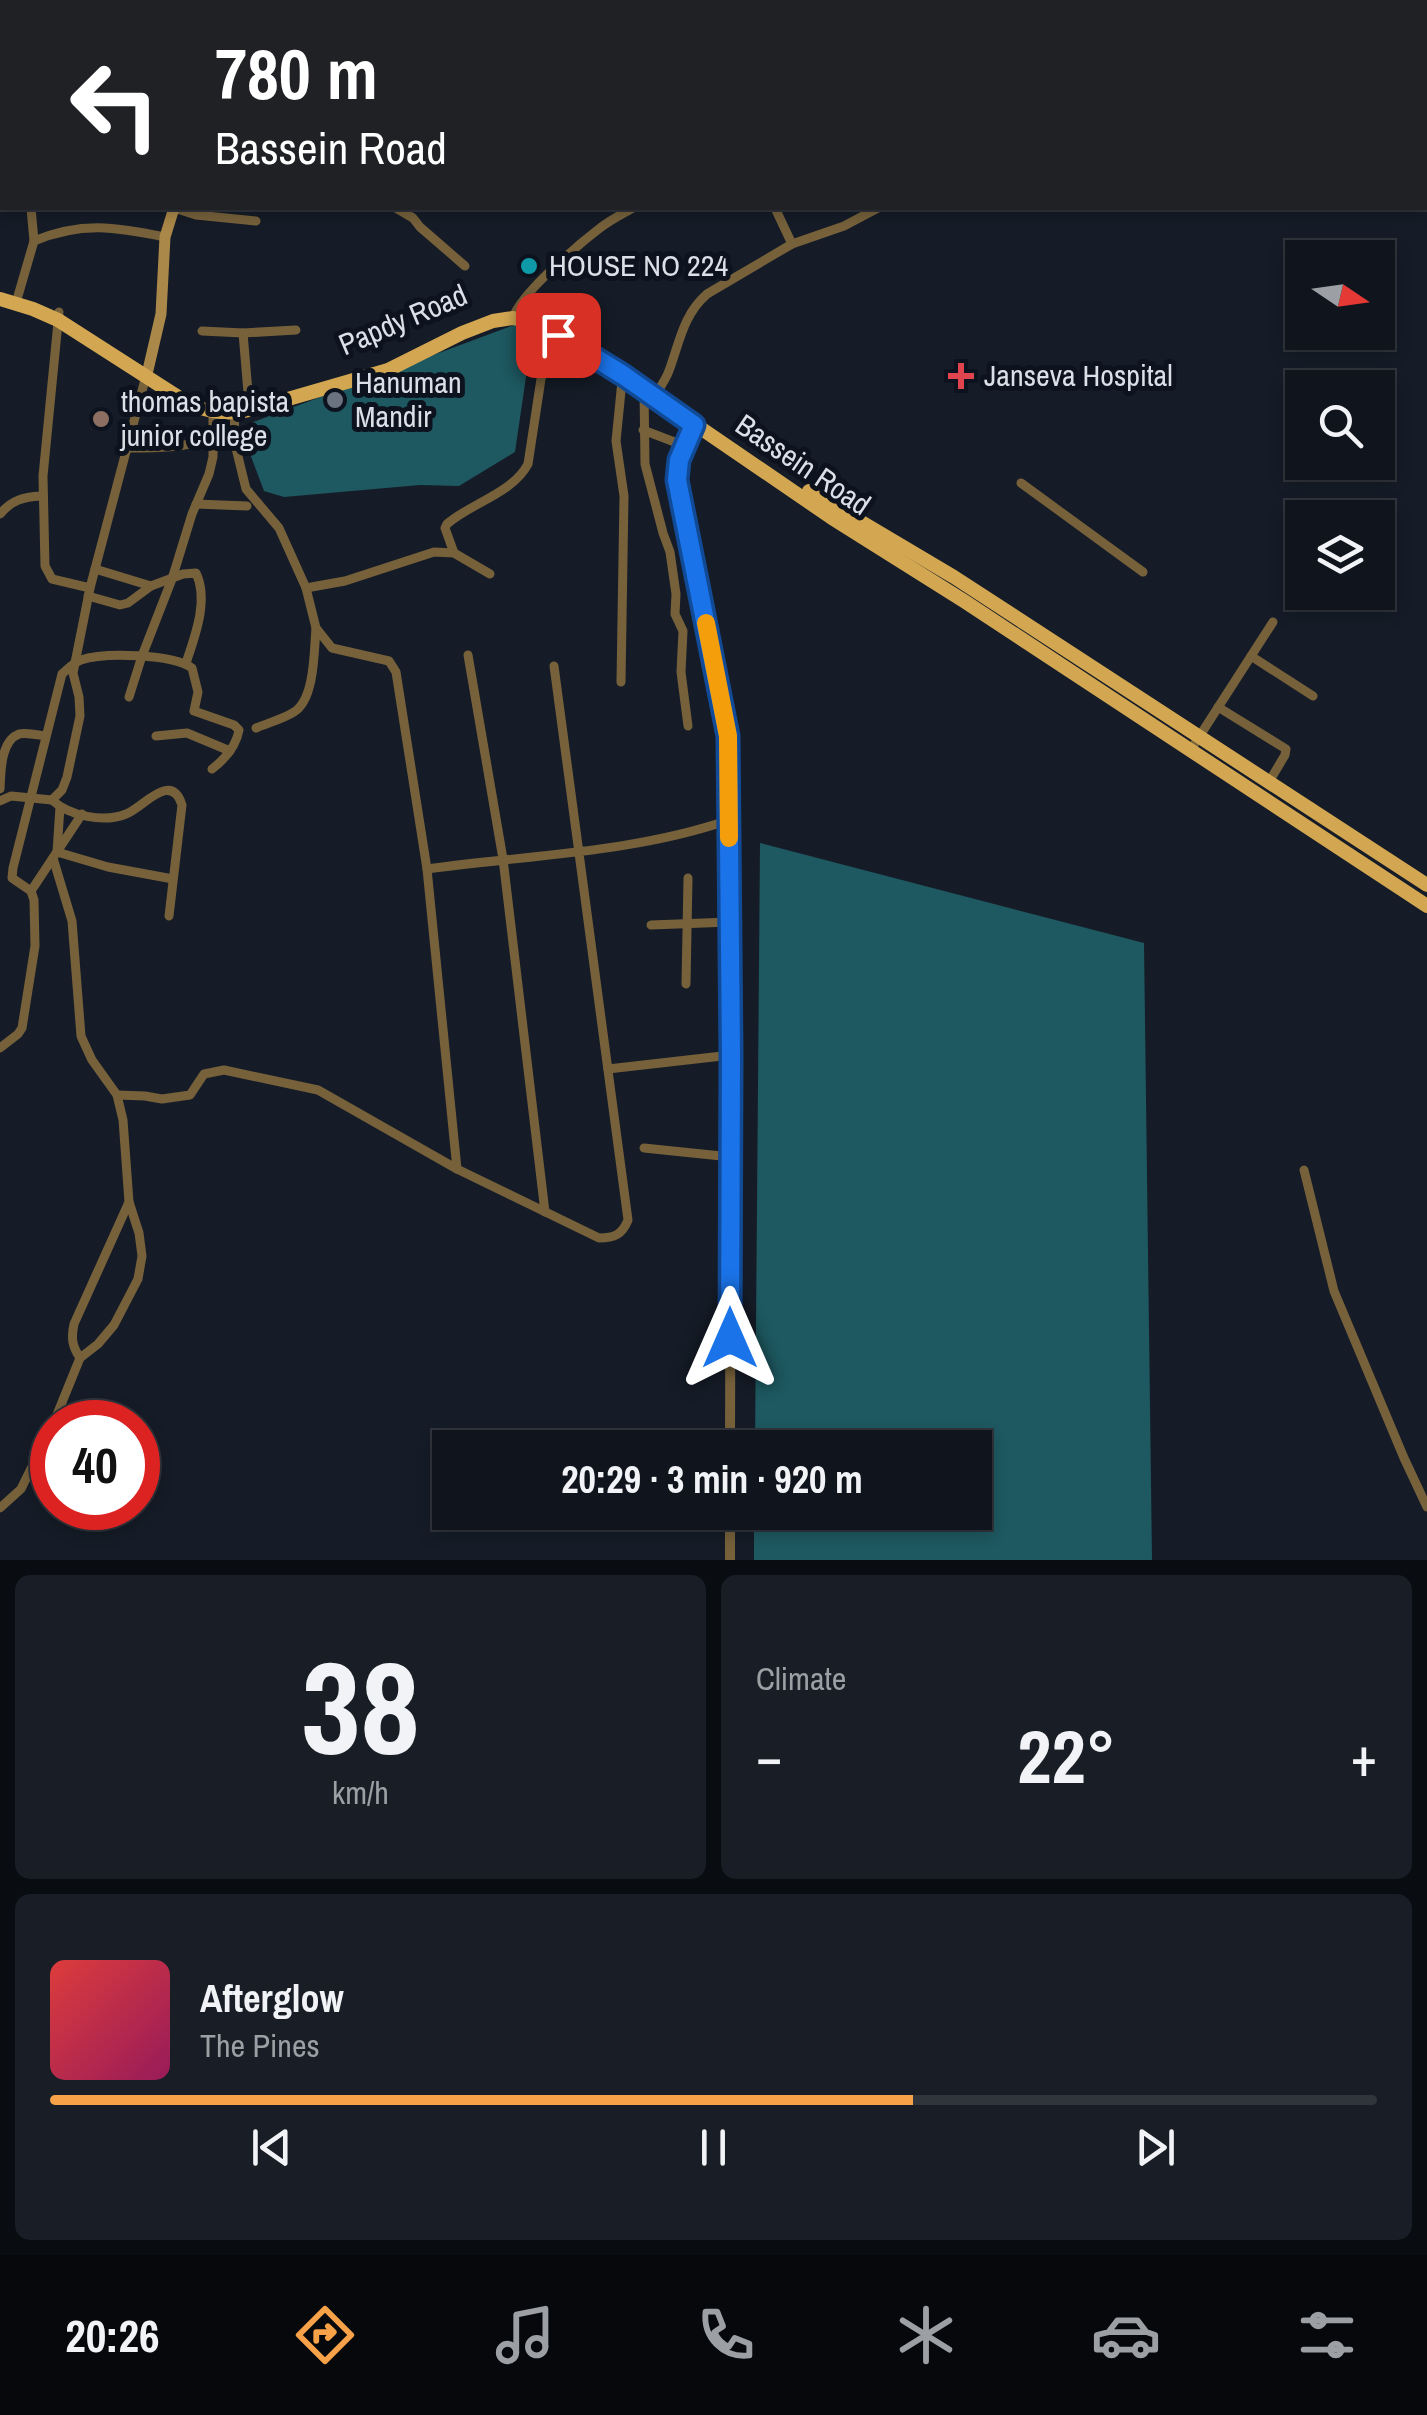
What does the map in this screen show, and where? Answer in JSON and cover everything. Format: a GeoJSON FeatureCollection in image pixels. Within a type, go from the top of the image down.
{"type":"FeatureCollection","features":[{"type":"Feature","properties":{"kind":"main road"},"geometry":{"type":"LineString","coordinates":[[147,373],[161,314],[165,238],[173,210]]}},
{"type":"Feature","properties":{"kind":"main road"},"geometry":{"type":"LineString","coordinates":[[0,290],[59,316]]}},
{"type":"Feature","properties":{"kind":"main road"},"geometry":{"type":"LineString","coordinates":[[0,299],[59,316]]}},
{"type":"Feature","properties":{"kind":"main road","name":"Papdy Road"},"geometry":{"type":"LineString","coordinates":[[59,316],[213,410],[240,408],[392,361],[476,317],[498,310],[513,314]]}},
{"type":"Feature","properties":{"kind":"main road","name":"Bassein Road"},"geometry":{"type":"LineString","coordinates":[[513,314],[528,314],[559,332],[695,422],[954,577],[1190,752],[1427,906]]}},
{"type":"Feature","properties":{"kind":"main road","name":"Bassein Road"},"geometry":{"type":"LineString","coordinates":[[1060,655],[1199,736],[1427,885]]}},
{"type":"Feature","properties":{"kind":"street"},"geometry":{"type":"LineString","coordinates":[[18,296],[34,241],[31,210]]}},
{"type":"Feature","properties":{"kind":"street"},"geometry":{"type":"LineString","coordinates":[[180,210],[196,216],[256,221]]}},
{"type":"Feature","properties":{"kind":"street"},"geometry":{"type":"LineString","coordinates":[[400,210],[414,218],[465,266]]}},
{"type":"Feature","properties":{"kind":"street"},"geometry":{"type":"LineString","coordinates":[[513,314],[576,248],[630,210]]}},
{"type":"Feature","properties":{"kind":"street"},"geometry":{"type":"LineString","coordinates":[[776,210],[792,244]]}},
{"type":"Feature","properties":{"kind":"street"},"geometry":{"type":"LineString","coordinates":[[688,726],[682,672],[683,632],[675,614],[670,552],[645,464],[643,430],[650,390],[669,372],[682,329],[708,294],[792,244],[844,226],[874,210]]}},
{"type":"Feature","properties":{"kind":"street"},"geometry":{"type":"LineString","coordinates":[[34,241],[88,227],[110,226],[165,238]]}},
{"type":"Feature","properties":{"kind":"street"},"geometry":{"type":"LineString","coordinates":[[59,316],[42,496],[48,574],[52,579],[120,605],[151,586],[196,573],[200,576],[201,597],[197,630],[186,663]]}},
{"type":"Feature","properties":{"kind":"street"},"geometry":{"type":"LineString","coordinates":[[202,331],[296,330]]}},
{"type":"Feature","properties":{"kind":"street"},"geometry":{"type":"LineString","coordinates":[[454,553],[446,524],[523,474],[528,464],[541,378],[559,332]]}},
{"type":"Feature","properties":{"kind":"street"},"geometry":{"type":"LineString","coordinates":[[243,333],[240,408],[234,440],[238,465],[246,489],[279,528],[306,588],[316,628],[311,677],[303,703],[296,711],[256,728]]}},
{"type":"Feature","properties":{"kind":"street"},"geometry":{"type":"LineString","coordinates":[[621,682],[624,496],[616,440],[623,372]]}},
{"type":"Feature","properties":{"kind":"street"},"geometry":{"type":"LineString","coordinates":[[63,1400],[80,1358],[114,1326],[138,1279],[142,1256],[129,1202],[123,1120],[117,1095],[92,1060],[81,1036],[72,921],[55,855],[56,804],[80,716],[80,697],[73,673],[89,592],[147,373]]}},
{"type":"Feature","properties":{"kind":"street"},"geometry":{"type":"LineString","coordinates":[[129,697],[213,457],[213,410]]}},
{"type":"Feature","properties":{"kind":"street"},"geometry":{"type":"LineString","coordinates":[[695,422],[679,460],[677,480],[728,736],[730,1430]]}},
{"type":"Feature","properties":{"kind":"street"},"geometry":{"type":"LineString","coordinates":[[643,430],[684,446]]}},
{"type":"Feature","properties":{"kind":"street"},"geometry":{"type":"LineString","coordinates":[[127,448],[192,445],[212,438]]}},
{"type":"Feature","properties":{"kind":"street"},"geometry":{"type":"LineString","coordinates":[[1021,484],[1143,572]]}},
{"type":"Feature","properties":{"kind":"street"},"geometry":{"type":"LineString","coordinates":[[0,514],[14,501],[42,496]]}},
{"type":"Feature","properties":{"kind":"street"},"geometry":{"type":"LineString","coordinates":[[196,504],[247,506]]}},
{"type":"Feature","properties":{"kind":"street"},"geometry":{"type":"LineString","coordinates":[[306,588],[345,581],[434,552],[454,553],[490,574]]}},
{"type":"Feature","properties":{"kind":"street"},"geometry":{"type":"LineString","coordinates":[[95,569],[151,586]]}},
{"type":"Feature","properties":{"kind":"street"},"geometry":{"type":"LineString","coordinates":[[1190,752],[1273,622]]}},
{"type":"Feature","properties":{"kind":"street"},"geometry":{"type":"LineString","coordinates":[[316,628],[332,648],[389,662],[396,672],[428,869],[457,1169]]}},
{"type":"Feature","properties":{"kind":"street"},"geometry":{"type":"LineString","coordinates":[[468,655],[503,858],[545,1212]]}},
{"type":"Feature","properties":{"kind":"street"},"geometry":{"type":"LineString","coordinates":[[31,891],[12,878],[58,682],[76,662],[92,657],[142,656],[186,663],[192,668],[198,692],[194,712],[239,730],[226,758],[212,769]]}},
{"type":"Feature","properties":{"kind":"street"},"geometry":{"type":"LineString","coordinates":[[1251,656],[1314,696]]}},
{"type":"Feature","properties":{"kind":"street"},"geometry":{"type":"LineString","coordinates":[[117,1095],[162,1099],[190,1096],[204,1074],[224,1070],[318,1090],[457,1169],[598,1238],[614,1238],[624,1229],[628,1220],[554,666]]}},
{"type":"Feature","properties":{"kind":"street"},"geometry":{"type":"LineString","coordinates":[[1218,707],[1286,749],[1269,782]]}},
{"type":"Feature","properties":{"kind":"street"},"geometry":{"type":"LineString","coordinates":[[0,789],[5,749],[14,737],[23,733],[45,736]]}},
{"type":"Feature","properties":{"kind":"street"},"geometry":{"type":"LineString","coordinates":[[156,736],[187,733],[230,751]]}},
{"type":"Feature","properties":{"kind":"street"},"geometry":{"type":"LineString","coordinates":[[0,801],[11,796],[30,797],[82,814],[113,818],[135,810],[164,790],[173,792],[182,804],[169,916]]}},
{"type":"Feature","properties":{"kind":"street"},"geometry":{"type":"LineString","coordinates":[[0,1048],[18,1034],[24,1020],[36,933],[31,891],[82,814]]}},
{"type":"Feature","properties":{"kind":"street"},"geometry":{"type":"LineString","coordinates":[[428,869],[663,838],[729,820]]}},
{"type":"Feature","properties":{"kind":"street"},"geometry":{"type":"LineString","coordinates":[[55,855],[174,879]]}},
{"type":"Feature","properties":{"kind":"street"},"geometry":{"type":"LineString","coordinates":[[686,984],[688,878]]}},
{"type":"Feature","properties":{"kind":"street"},"geometry":{"type":"LineString","coordinates":[[651,925],[730,922]]}},
{"type":"Feature","properties":{"kind":"street"},"geometry":{"type":"LineString","coordinates":[[608,1070],[731,1055]]}},
{"type":"Feature","properties":{"kind":"street"},"geometry":{"type":"LineString","coordinates":[[644,1148],[730,1157]]}},
{"type":"Feature","properties":{"kind":"street"},"geometry":{"type":"LineString","coordinates":[[1304,1170],[1334,1290],[1427,1506]]}},
{"type":"Feature","properties":{"kind":"street"},"geometry":{"type":"LineString","coordinates":[[80,1358],[73,1347],[74,1324],[129,1202]]}},
{"type":"Feature","properties":{"kind":"street"},"geometry":{"type":"LineString","coordinates":[[0,1508],[21,1488],[30,1470]]}},
{"type":"Feature","properties":{"kind":"street"},"geometry":{"type":"LineString","coordinates":[[730,1530],[730,1560]]}},
{"type":"Feature","properties":{"kind":"water"},"geometry":{"type":"Polygon","coordinates":[[[514,325],[532,336],[515,452],[459,486],[420,485],[284,497],[264,491],[244,438],[253,422],[514,325]]]}},
{"type":"Feature","properties":{"kind":"water"},"geometry":{"type":"Polygon","coordinates":[[[760,843],[1144,943],[1152,1560],[754,1560],[754,1530],[992,1530],[992,1430],[755,1430],[760,843]]]}},
{"type":"Feature","properties":{"kind":"slow traffic"},"geometry":{"type":"LineString","coordinates":[[706,623],[728,736],[729,838]]}},
{"type":"Feature","properties":{"kind":"place","name":"HOUSE NO 224"},"geometry":{"type":"Point","coordinates":[529,266]}},
{"type":"Feature","properties":{"kind":"place","name":"Janseva Hospital"},"geometry":{"type":"Point","coordinates":[961,376]}},
{"type":"Feature","properties":{"kind":"place","name":"Hanuman Mandir"},"geometry":{"type":"Point","coordinates":[335,400]}},
{"type":"Feature","properties":{"kind":"place","name":"thomas bapista junior college"},"geometry":{"type":"Point","coordinates":[101,419]}},
{"type":"Feature","properties":{"kind":"route"},"geometry":{"type":"LineString","coordinates":[[558,335],[694,425],[679,460],[677,480],[728,736],[730,1338]]}}]}
